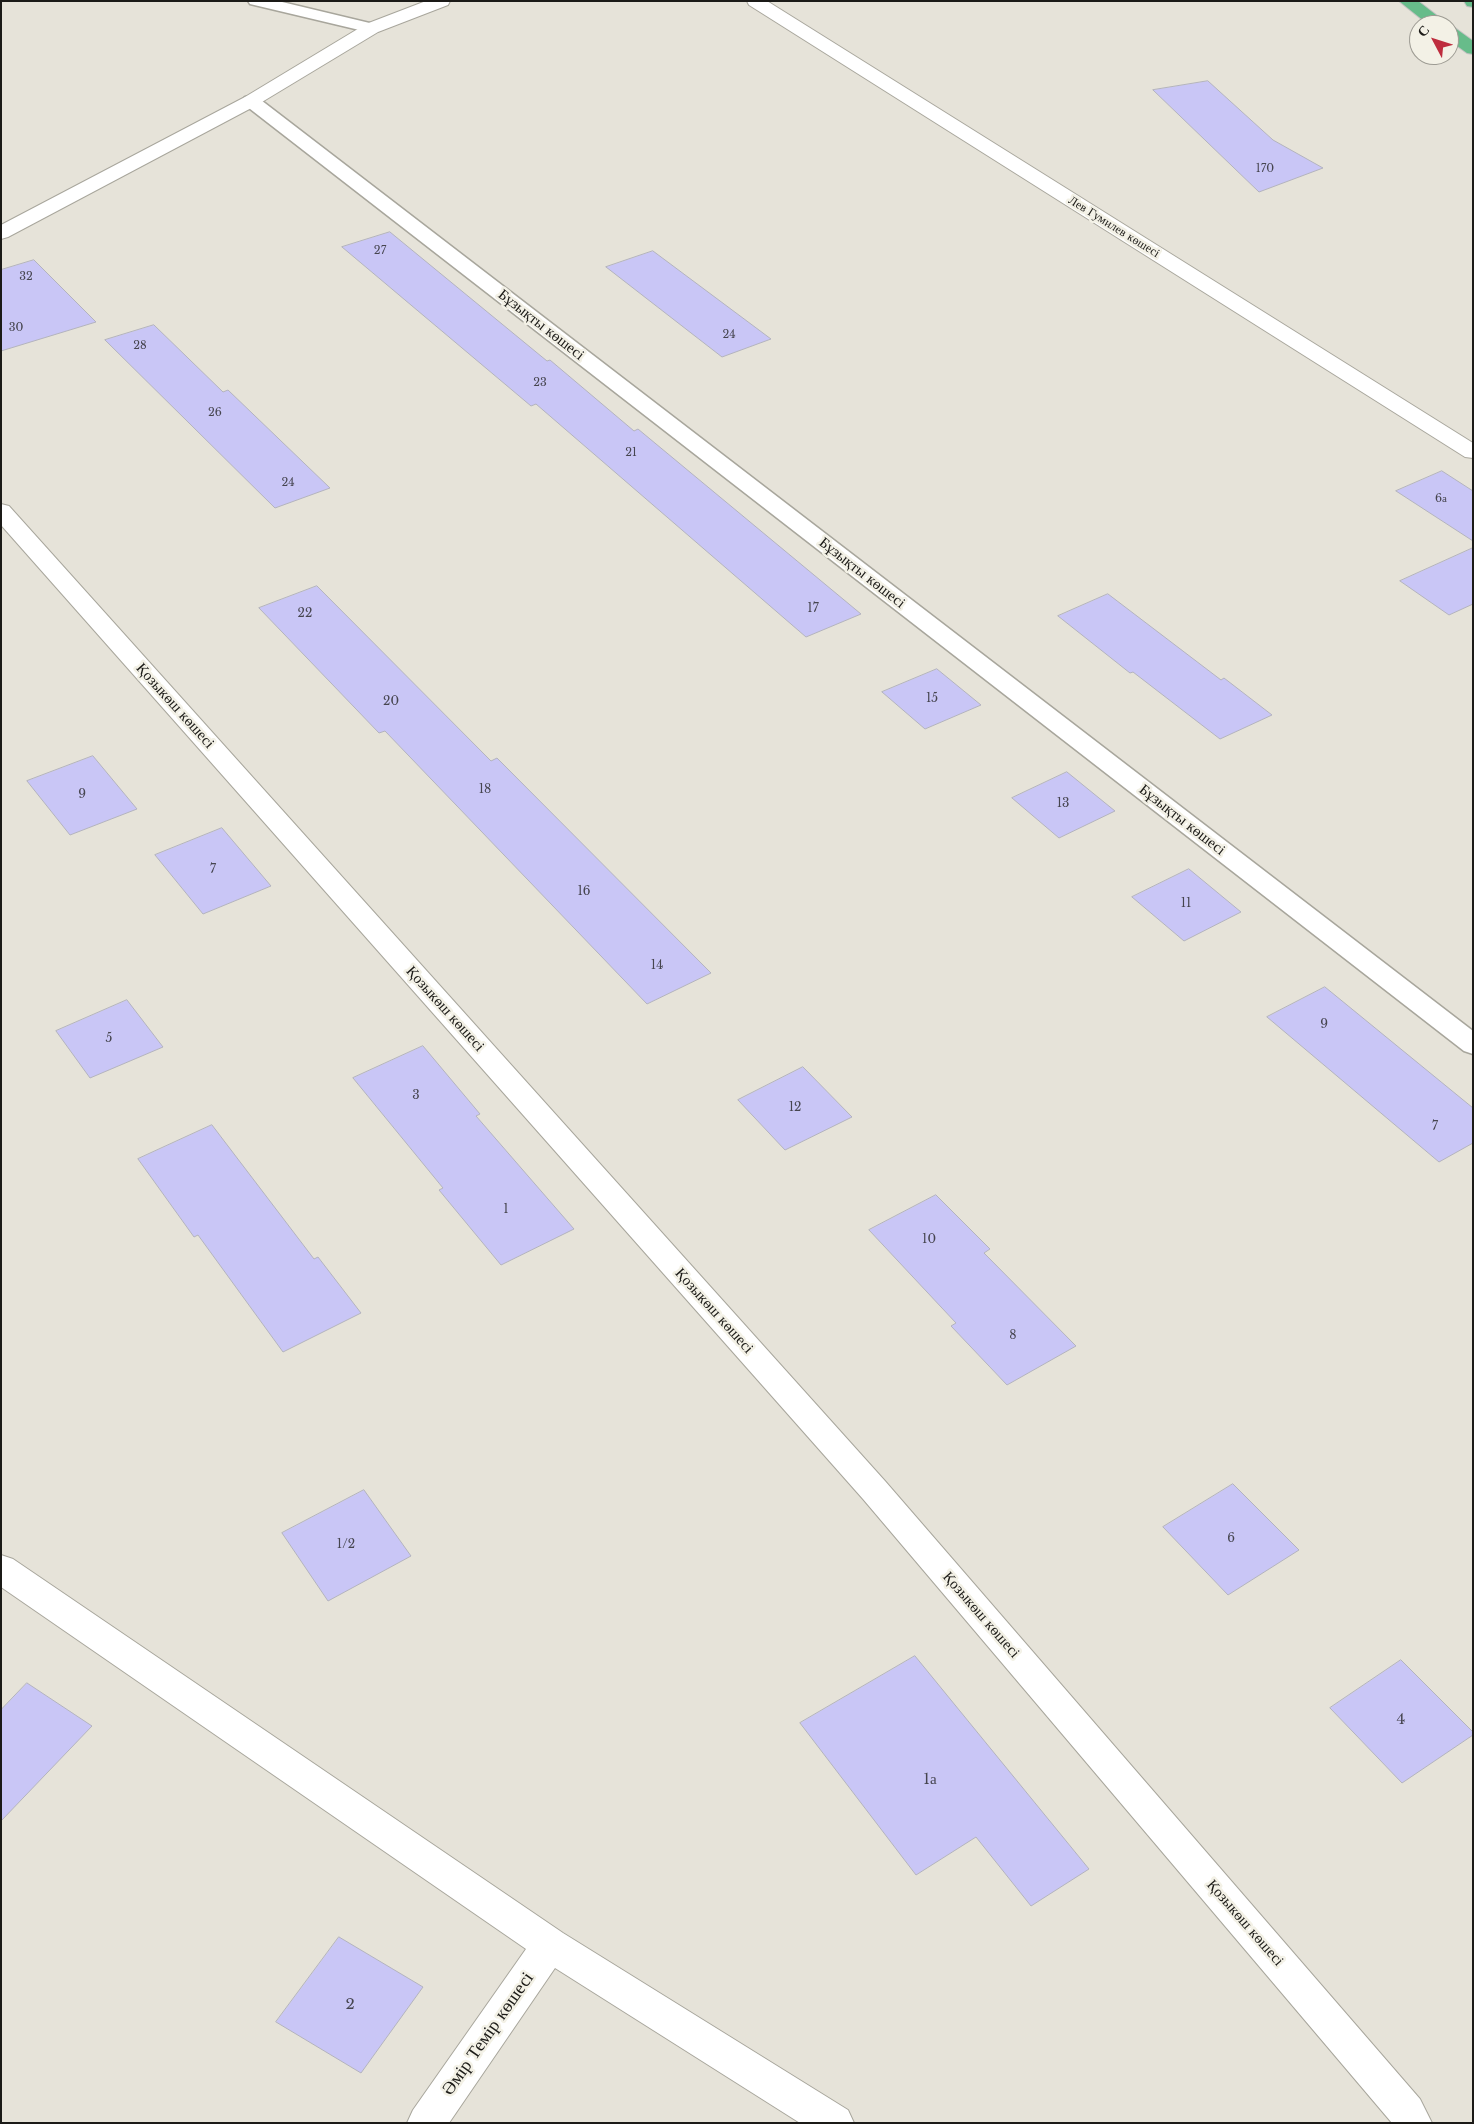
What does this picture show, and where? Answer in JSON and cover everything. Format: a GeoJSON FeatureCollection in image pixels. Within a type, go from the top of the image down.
{"type":"FeatureCollection","features":[{"type":"Feature","properties":{"kind":"highway"},"geometry":{"type":"LineString","coordinates":[[1407,1],[1426,15]]}},
{"type":"Feature","properties":{"kind":"highway"},"geometry":{"type":"LineString","coordinates":[[1459,39],[1473,49]]}},
{"type":"Feature","properties":{"kind":"street"},"geometry":{"type":"LineString","coordinates":[[1,233],[250,101],[372,28],[442,1]]}},
{"type":"Feature","properties":{"kind":"street","name":"Лев Гумилев көшесі"},"geometry":{"type":"LineString","coordinates":[[755,1],[1473,452]]}},
{"type":"Feature","properties":{"kind":"street","name":"Қозыкөш көшесі"},"geometry":{"type":"LineString","coordinates":[[1,511],[874,1490],[1407,2112],[1413,2123]]}},
{"type":"Feature","properties":{"kind":"street"},"geometry":{"type":"LineString","coordinates":[[1,1569],[550,1945],[834,2123]]}},
{"type":"Feature","properties":{"kind":"street","name":"Әмір Темір көшесі"},"geometry":{"type":"LineString","coordinates":[[426,2123],[550,1945]]}},
{"type":"Feature","properties":{"kind":"lane"},"geometry":{"type":"LineString","coordinates":[[256,1],[372,28]]}},
{"type":"Feature","properties":{"kind":"lane","name":"Бұзықты көшесі"},"geometry":{"type":"LineString","coordinates":[[250,101],[1473,1045]]}},
{"type":"Feature","properties":{"kind":"building"},"geometry":{"type":"Polygon","coordinates":[[[1208,81],[1273,140],[1323,168],[1259,192],[1153,90],[1208,81]]]}},
{"type":"Feature","properties":{"kind":"building"},"geometry":{"type":"Polygon","coordinates":[[[390,232],[547,361],[550,360],[634,431],[638,429],[861,614],[806,637],[536,404],[531,406],[342,247],[390,232]]]}},
{"type":"Feature","properties":{"kind":"building"},"geometry":{"type":"Polygon","coordinates":[[[653,251],[771,339],[722,357],[606,267],[653,251]]]}},
{"type":"Feature","properties":{"kind":"building"},"geometry":{"type":"Polygon","coordinates":[[[34,260],[96,322],[1,351],[1,270],[34,260]]]}},
{"type":"Feature","properties":{"kind":"building"},"geometry":{"type":"Polygon","coordinates":[[[154,325],[223,392],[228,390],[330,488],[275,508],[105,340],[154,325]]]}},
{"type":"Feature","properties":{"kind":"building"},"geometry":{"type":"Polygon","coordinates":[[[1442,471],[1473,491],[1473,541],[1396,491],[1442,471]]]}},
{"type":"Feature","properties":{"kind":"building"},"geometry":{"type":"Polygon","coordinates":[[[1473,548],[1473,604],[1449,615],[1400,581],[1473,548]]]}},
{"type":"Feature","properties":{"kind":"building"},"geometry":{"type":"Polygon","coordinates":[[[317,586],[491,761],[497,758],[711,973],[647,1004],[385,731],[379,733],[259,608],[317,586]]]}},
{"type":"Feature","properties":{"kind":"building"},"geometry":{"type":"Polygon","coordinates":[[[1108,594],[1221,680],[1224,678],[1272,715],[1220,739],[1133,672],[1130,673],[1058,616],[1108,594]]]}},
{"type":"Feature","properties":{"kind":"building"},"geometry":{"type":"Polygon","coordinates":[[[937,669],[981,705],[925,729],[882,692],[937,669]]]}},
{"type":"Feature","properties":{"kind":"building"},"geometry":{"type":"Polygon","coordinates":[[[93,756],[137,809],[70,835],[27,781],[93,756]]]}},
{"type":"Feature","properties":{"kind":"building"},"geometry":{"type":"Polygon","coordinates":[[[1067,772],[1115,811],[1059,838],[1012,798],[1067,772]]]}},
{"type":"Feature","properties":{"kind":"building"},"geometry":{"type":"Polygon","coordinates":[[[222,828],[271,886],[203,914],[155,855],[222,828]]]}},
{"type":"Feature","properties":{"kind":"building"},"geometry":{"type":"Polygon","coordinates":[[[1189,869],[1241,912],[1184,941],[1132,897],[1189,869]]]}},
{"type":"Feature","properties":{"kind":"building"},"geometry":{"type":"Polygon","coordinates":[[[1325,987],[1473,1108],[1473,1143],[1439,1162],[1267,1017],[1325,987]]]}},
{"type":"Feature","properties":{"kind":"building"},"geometry":{"type":"Polygon","coordinates":[[[127,1000],[163,1047],[90,1078],[56,1031],[127,1000]]]}},
{"type":"Feature","properties":{"kind":"building"},"geometry":{"type":"Polygon","coordinates":[[[423,1046],[480,1114],[476,1116],[574,1229],[501,1265],[439,1190],[443,1188],[353,1078],[423,1046]]]}},
{"type":"Feature","properties":{"kind":"building"},"geometry":{"type":"Polygon","coordinates":[[[803,1067],[852,1117],[785,1150],[738,1100],[803,1067]]]}},
{"type":"Feature","properties":{"kind":"building"},"geometry":{"type":"Polygon","coordinates":[[[212,1125],[314,1259],[318,1257],[361,1313],[283,1352],[198,1235],[194,1237],[138,1159],[212,1125]]]}},
{"type":"Feature","properties":{"kind":"building"},"geometry":{"type":"Polygon","coordinates":[[[936,1195],[990,1249],[984,1253],[1076,1346],[1007,1385],[951,1326],[956,1323],[869,1230],[936,1195]]]}},
{"type":"Feature","properties":{"kind":"building"},"geometry":{"type":"Polygon","coordinates":[[[1233,1484],[1299,1550],[1228,1595],[1163,1527],[1233,1484]]]}},
{"type":"Feature","properties":{"kind":"building"},"geometry":{"type":"Polygon","coordinates":[[[364,1490],[411,1556],[328,1601],[282,1533],[364,1490]]]}},
{"type":"Feature","properties":{"kind":"building"},"geometry":{"type":"Polygon","coordinates":[[[915,1656],[1089,1869],[1031,1906],[976,1837],[916,1875],[800,1723],[915,1656]]]}},
{"type":"Feature","properties":{"kind":"building"},"geometry":{"type":"Polygon","coordinates":[[[1401,1660],[1473,1732],[1473,1735],[1402,1783],[1330,1708],[1401,1660]]]}},
{"type":"Feature","properties":{"kind":"building"},"geometry":{"type":"Polygon","coordinates":[[[27,1683],[92,1726],[1,1821],[1,1710],[27,1683]]]}},
{"type":"Feature","properties":{"kind":"building"},"geometry":{"type":"Polygon","coordinates":[[[339,1937],[423,1987],[361,2073],[276,2022],[339,1937]]]}}]}
